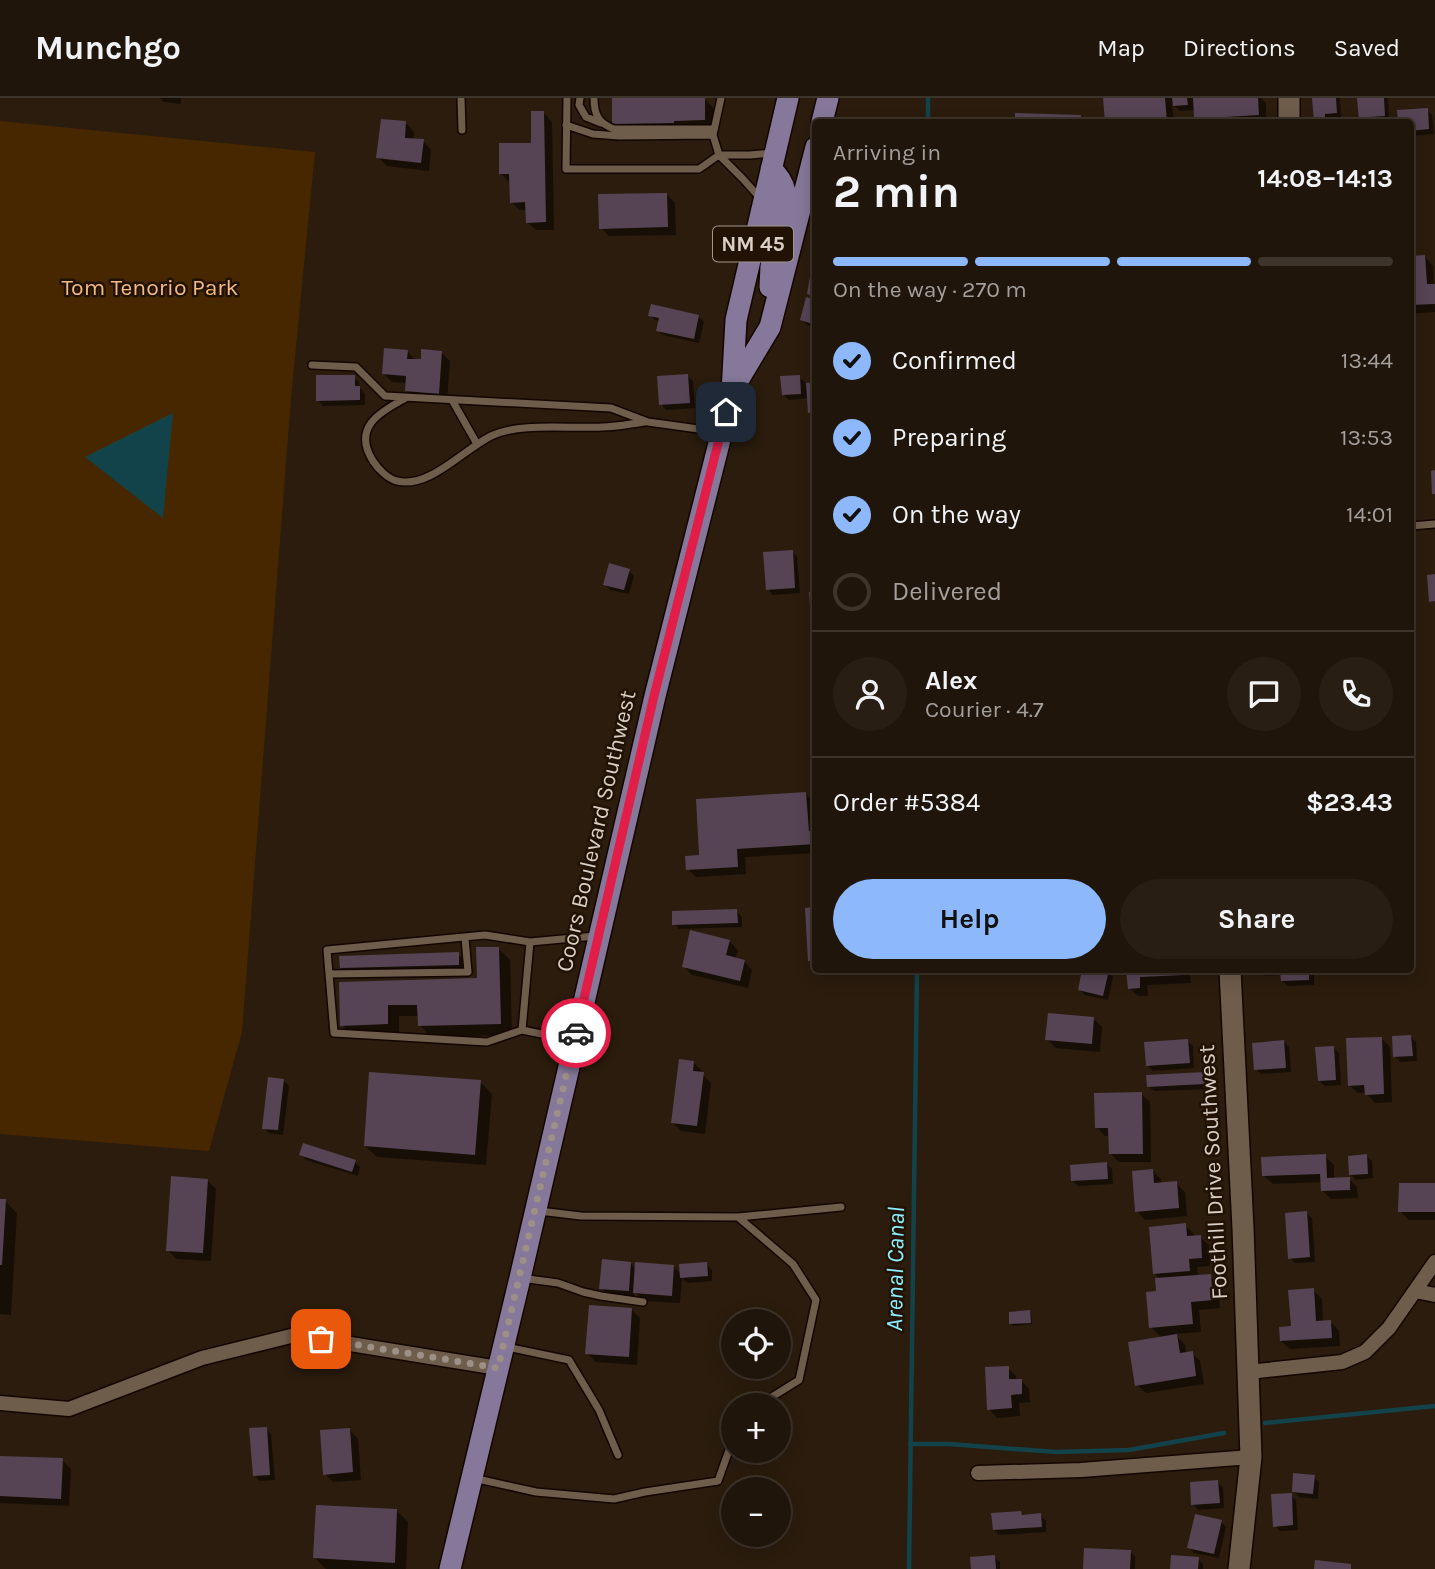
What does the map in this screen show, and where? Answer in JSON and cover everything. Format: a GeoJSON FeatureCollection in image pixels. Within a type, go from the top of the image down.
{"type":"FeatureCollection","features":[{"type":"Feature","properties":{"kind":"main road","name":"Coors Boulevard Southwest"},"geometry":{"type":"LineString","coordinates":[[450,1569],[654,696],[732,392],[736,320],[788,98]]}},
{"type":"Feature","properties":{"kind":"main road"},"geometry":{"type":"LineString","coordinates":[[823,119],[828,98]]}},
{"type":"Feature","properties":{"kind":"main road"},"geometry":{"type":"LineString","coordinates":[[770,327],[771,267],[785,192],[772,161]]}},
{"type":"Feature","properties":{"kind":"main road","name":"Coors Boulevard Southwest"},"geometry":{"type":"LineString","coordinates":[[732,392],[770,327],[812,163]]}},
{"type":"Feature","properties":{"kind":"street"},"geometry":{"type":"LineString","coordinates":[[1289,98],[1289,119]]}},
{"type":"Feature","properties":{"kind":"street","name":"Foothill Drive Southwest"},"geometry":{"type":"LineString","coordinates":[[1230,973],[1251,1457]]}},
{"type":"Feature","properties":{"kind":"street"},"geometry":{"type":"LineString","coordinates":[[1248,1372],[1342,1362],[1365,1352],[1389,1328],[1435,1262]]}},
{"type":"Feature","properties":{"kind":"street"},"geometry":{"type":"LineString","coordinates":[[1415,1291],[1435,1295]]}},
{"type":"Feature","properties":{"kind":"street"},"geometry":{"type":"LineString","coordinates":[[0,1404],[69,1409],[202,1359],[295,1335],[498,1368]]}},
{"type":"Feature","properties":{"kind":"street"},"geometry":{"type":"LineString","coordinates":[[978,1473],[1081,1470],[1251,1457],[1238,1569]]}},
{"type":"Feature","properties":{"kind":"lane"},"geometry":{"type":"LineString","coordinates":[[461,98],[462,130]]}},
{"type":"Feature","properties":{"kind":"lane"},"geometry":{"type":"LineString","coordinates":[[567,98],[566,169],[699,169],[719,155],[750,155],[772,161]]}},
{"type":"Feature","properties":{"kind":"lane"},"geometry":{"type":"LineString","coordinates":[[579,98],[586,117],[614,129],[714,132]]}},
{"type":"Feature","properties":{"kind":"lane"},"geometry":{"type":"LineString","coordinates":[[594,98],[595,114],[603,124]]}},
{"type":"Feature","properties":{"kind":"lane"},"geometry":{"type":"LineString","coordinates":[[721,98],[714,132],[719,155],[763,201]]}},
{"type":"Feature","properties":{"kind":"lane"},"geometry":{"type":"LineString","coordinates":[[566,125],[593,134],[606,135],[670,136],[714,132]]}},
{"type":"Feature","properties":{"kind":"lane"},"geometry":{"type":"LineString","coordinates":[[312,365],[355,367],[385,396],[611,408],[648,422],[721,432]]}},
{"type":"Feature","properties":{"kind":"lane"},"geometry":{"type":"LineString","coordinates":[[407,397],[385,409],[374,418],[367,429],[366,450],[377,468],[395,481],[416,482],[436,473],[493,435],[518,429],[604,427],[648,422]]}},
{"type":"Feature","properties":{"kind":"lane"},"geometry":{"type":"LineString","coordinates":[[452,400],[477,444]]}},
{"type":"Feature","properties":{"kind":"lane"},"geometry":{"type":"LineString","coordinates":[[1414,526],[1435,524]]}},
{"type":"Feature","properties":{"kind":"lane"},"geometry":{"type":"LineString","coordinates":[[575,1041],[522,1030],[487,1042],[334,1033],[327,950],[485,935],[530,942],[599,936]]}},
{"type":"Feature","properties":{"kind":"lane"},"geometry":{"type":"LineString","coordinates":[[329,975],[468,972],[465,938]]}},
{"type":"Feature","properties":{"kind":"lane"},"geometry":{"type":"LineString","coordinates":[[522,1030],[530,942]]}},
{"type":"Feature","properties":{"kind":"lane"},"geometry":{"type":"LineString","coordinates":[[535,1211],[581,1216],[738,1217],[841,1207]]}},
{"type":"Feature","properties":{"kind":"lane"},"geometry":{"type":"LineString","coordinates":[[738,1217],[793,1264],[816,1300],[799,1380],[779,1393]]}},
{"type":"Feature","properties":{"kind":"lane"},"geometry":{"type":"LineString","coordinates":[[520,1278],[558,1283],[592,1294],[643,1301]]}},
{"type":"Feature","properties":{"kind":"lane"},"geometry":{"type":"LineString","coordinates":[[503,1346],[569,1360],[598,1410],[618,1454]]}},
{"type":"Feature","properties":{"kind":"lane"},"geometry":{"type":"LineString","coordinates":[[472,1478],[536,1492],[614,1499],[718,1481],[724,1463]]}},
{"type":"Feature","properties":{"kind":"green space","name":"Tom Tenorio Park"},"geometry":{"type":"Polygon","coordinates":[[[0,121],[315,152],[291,398],[242,1032],[209,1151],[0,1134],[0,121]]]}},
{"type":"Feature","properties":{"kind":"water"},"geometry":{"type":"Polygon","coordinates":[[[173,413],[163,518],[85,457],[173,413]]]}},
{"type":"Feature","properties":{"kind":"building"},"geometry":{"type":"Polygon","coordinates":[[[612,98],[705,98],[705,120],[612,124],[612,98]]]}},
{"type":"Feature","properties":{"kind":"building"},"geometry":{"type":"Polygon","coordinates":[[[1103,98],[1165,98],[1167,119],[1105,119],[1103,98]]]}},
{"type":"Feature","properties":{"kind":"building"},"geometry":{"type":"Polygon","coordinates":[[[1172,98],[1187,98],[1188,105],[1173,106],[1172,98]]]}},
{"type":"Feature","properties":{"kind":"building"},"geometry":{"type":"Polygon","coordinates":[[[1193,98],[1258,98],[1259,115],[1194,119],[1193,98]]]}},
{"type":"Feature","properties":{"kind":"building"},"geometry":{"type":"Polygon","coordinates":[[[1312,98],[1336,98],[1337,113],[1325,114],[1325,119],[1314,119],[1312,98]]]}},
{"type":"Feature","properties":{"kind":"building"},"geometry":{"type":"Polygon","coordinates":[[[1357,98],[1384,98],[1385,116],[1359,119],[1357,98]]]}},
{"type":"Feature","properties":{"kind":"building"},"geometry":{"type":"Polygon","coordinates":[[[1428,108],[1429,129],[1414,131],[1414,119],[1398,119],[1397,110],[1428,108]]]}},
{"type":"Feature","properties":{"kind":"building"},"geometry":{"type":"Polygon","coordinates":[[[531,111],[544,111],[546,222],[526,223],[525,202],[510,203],[509,174],[499,174],[499,143],[531,143],[531,111]]]}},
{"type":"Feature","properties":{"kind":"building"},"geometry":{"type":"Polygon","coordinates":[[[1015,113],[1081,115],[1080,119],[1015,119],[1015,113]]]}},
{"type":"Feature","properties":{"kind":"building"},"geometry":{"type":"Polygon","coordinates":[[[381,119],[406,121],[405,138],[424,139],[421,163],[376,158],[381,119]]]}},
{"type":"Feature","properties":{"kind":"building"},"geometry":{"type":"Polygon","coordinates":[[[667,193],[668,227],[599,229],[598,194],[667,193]]]}},
{"type":"Feature","properties":{"kind":"building"},"geometry":{"type":"Polygon","coordinates":[[[1425,255],[1427,284],[1435,284],[1435,304],[1414,305],[1414,256],[1425,255]]]}},
{"type":"Feature","properties":{"kind":"building"},"geometry":{"type":"Polygon","coordinates":[[[811,271],[812,271],[812,295],[807,294],[811,271]]]}},
{"type":"Feature","properties":{"kind":"building"},"geometry":{"type":"Polygon","coordinates":[[[806,297],[812,299],[812,324],[800,320],[806,297]]]}},
{"type":"Feature","properties":{"kind":"building"},"geometry":{"type":"Polygon","coordinates":[[[651,304],[699,315],[694,339],[656,331],[659,318],[648,316],[651,304]]]}},
{"type":"Feature","properties":{"kind":"building"},"geometry":{"type":"Polygon","coordinates":[[[384,348],[408,350],[407,359],[421,359],[421,349],[442,351],[439,394],[405,391],[406,376],[382,374],[384,348]]]}},
{"type":"Feature","properties":{"kind":"building"},"geometry":{"type":"Polygon","coordinates":[[[688,374],[690,403],[659,405],[657,376],[688,374]]]}},
{"type":"Feature","properties":{"kind":"building"},"geometry":{"type":"Polygon","coordinates":[[[316,375],[355,375],[355,386],[360,386],[360,400],[316,401],[316,375]]]}},
{"type":"Feature","properties":{"kind":"building"},"geometry":{"type":"Polygon","coordinates":[[[800,375],[801,394],[782,395],[780,376],[800,375]]]}},
{"type":"Feature","properties":{"kind":"building"},"geometry":{"type":"Polygon","coordinates":[[[812,382],[812,413],[808,413],[806,383],[812,382]]]}},
{"type":"Feature","properties":{"kind":"building"},"geometry":{"type":"Polygon","coordinates":[[[1435,470],[1435,494],[1432,494],[1431,471],[1435,470]]]}},
{"type":"Feature","properties":{"kind":"building"},"geometry":{"type":"Polygon","coordinates":[[[793,550],[795,588],[766,590],[763,552],[793,550]]]}},
{"type":"Feature","properties":{"kind":"building"},"geometry":{"type":"Polygon","coordinates":[[[609,563],[630,569],[624,590],[603,585],[609,563]]]}},
{"type":"Feature","properties":{"kind":"building"},"geometry":{"type":"Polygon","coordinates":[[[1435,574],[1435,601],[1429,602],[1427,575],[1435,574]]]}},
{"type":"Feature","properties":{"kind":"building"},"geometry":{"type":"Polygon","coordinates":[[[809,592],[812,592],[812,606],[810,606],[809,592]]]}},
{"type":"Feature","properties":{"kind":"building"},"geometry":{"type":"Polygon","coordinates":[[[806,792],[812,844],[737,849],[738,867],[686,870],[685,856],[699,855],[696,799],[806,792]]]}},
{"type":"Feature","properties":{"kind":"building"},"geometry":{"type":"Polygon","coordinates":[[[812,907],[812,961],[808,961],[805,908],[812,907]]]}},
{"type":"Feature","properties":{"kind":"building"},"geometry":{"type":"Polygon","coordinates":[[[737,909],[738,923],[672,925],[672,911],[737,909]]]}},
{"type":"Feature","properties":{"kind":"building"},"geometry":{"type":"Polygon","coordinates":[[[690,930],[730,940],[726,955],[745,960],[740,981],[682,967],[690,930]]]}},
{"type":"Feature","properties":{"kind":"building"},"geometry":{"type":"Polygon","coordinates":[[[476,947],[499,947],[501,1024],[418,1026],[417,1005],[388,1005],[388,1024],[340,1026],[339,982],[477,978],[476,947]]]}},
{"type":"Feature","properties":{"kind":"building"},"geometry":{"type":"Polygon","coordinates":[[[459,952],[459,965],[340,968],[339,956],[459,952]]]}},
{"type":"Feature","properties":{"kind":"building"},"geometry":{"type":"Polygon","coordinates":[[[1081,973],[1108,973],[1103,996],[1078,990],[1081,973]]]}},
{"type":"Feature","properties":{"kind":"building"},"geometry":{"type":"Polygon","coordinates":[[[1126,973],[1183,973],[1140,977],[1140,988],[1128,989],[1126,973]]]}},
{"type":"Feature","properties":{"kind":"building"},"geometry":{"type":"Polygon","coordinates":[[[1280,973],[1309,973],[1309,980],[1281,981],[1280,973]]]}},
{"type":"Feature","properties":{"kind":"building"},"geometry":{"type":"Polygon","coordinates":[[[1048,1013],[1094,1017],[1092,1044],[1045,1040],[1048,1013]]]}},
{"type":"Feature","properties":{"kind":"building"},"geometry":{"type":"Polygon","coordinates":[[[1411,1035],[1413,1056],[1393,1057],[1392,1036],[1411,1035]]]}},
{"type":"Feature","properties":{"kind":"building"},"geometry":{"type":"Polygon","coordinates":[[[1382,1037],[1384,1094],[1365,1095],[1364,1085],[1348,1086],[1346,1038],[1382,1037]]]}},
{"type":"Feature","properties":{"kind":"building"},"geometry":{"type":"Polygon","coordinates":[[[1188,1039],[1190,1063],[1146,1066],[1144,1042],[1188,1039]]]}},
{"type":"Feature","properties":{"kind":"building"},"geometry":{"type":"Polygon","coordinates":[[[1284,1040],[1286,1068],[1254,1070],[1252,1043],[1284,1040]]]}},
{"type":"Feature","properties":{"kind":"building"},"geometry":{"type":"Polygon","coordinates":[[[1334,1046],[1336,1080],[1318,1081],[1315,1047],[1334,1046]]]}},
{"type":"Feature","properties":{"kind":"building"},"geometry":{"type":"Polygon","coordinates":[[[679,1059],[694,1061],[693,1071],[704,1072],[697,1126],[671,1123],[679,1059]]]}},
{"type":"Feature","properties":{"kind":"building"},"geometry":{"type":"Polygon","coordinates":[[[369,1072],[481,1080],[475,1155],[364,1146],[369,1072]]]}},
{"type":"Feature","properties":{"kind":"building"},"geometry":{"type":"Polygon","coordinates":[[[1205,1072],[1205,1084],[1147,1087],[1146,1075],[1205,1072]]]}},
{"type":"Feature","properties":{"kind":"building"},"geometry":{"type":"Polygon","coordinates":[[[268,1077],[284,1079],[278,1130],[262,1129],[268,1077]]]}},
{"type":"Feature","properties":{"kind":"building"},"geometry":{"type":"Polygon","coordinates":[[[1142,1092],[1143,1154],[1109,1154],[1108,1128],[1095,1128],[1094,1093],[1142,1092]]]}},
{"type":"Feature","properties":{"kind":"building"},"geometry":{"type":"Polygon","coordinates":[[[303,1143],[356,1160],[352,1172],[299,1155],[303,1143]]]}},
{"type":"Feature","properties":{"kind":"building"},"geometry":{"type":"Polygon","coordinates":[[[1326,1154],[1327,1178],[1350,1177],[1350,1190],[1321,1191],[1320,1174],[1262,1176],[1261,1157],[1326,1154]]]}},
{"type":"Feature","properties":{"kind":"building"},"geometry":{"type":"Polygon","coordinates":[[[1367,1154],[1368,1174],[1349,1175],[1348,1156],[1367,1154]]]}},
{"type":"Feature","properties":{"kind":"building"},"geometry":{"type":"Polygon","coordinates":[[[1107,1162],[1108,1179],[1071,1181],[1070,1165],[1107,1162]]]}},
{"type":"Feature","properties":{"kind":"building"},"geometry":{"type":"Polygon","coordinates":[[[1153,1169],[1154,1183],[1177,1181],[1179,1208],[1135,1212],[1132,1171],[1153,1169]]]}},
{"type":"Feature","properties":{"kind":"building"},"geometry":{"type":"Polygon","coordinates":[[[171,1176],[208,1179],[203,1253],[166,1251],[171,1176]]]}},
{"type":"Feature","properties":{"kind":"building"},"geometry":{"type":"Polygon","coordinates":[[[1399,1183],[1435,1183],[1435,1212],[1398,1212],[1399,1183]]]}},
{"type":"Feature","properties":{"kind":"building"},"geometry":{"type":"Polygon","coordinates":[[[0,1199],[6,1199],[2,1265],[0,1265],[0,1199]]]}},
{"type":"Feature","properties":{"kind":"building"},"geometry":{"type":"Polygon","coordinates":[[[1307,1211],[1310,1257],[1288,1259],[1285,1213],[1307,1211]]]}},
{"type":"Feature","properties":{"kind":"building"},"geometry":{"type":"Polygon","coordinates":[[[1186,1223],[1187,1236],[1201,1235],[1202,1258],[1189,1259],[1190,1271],[1153,1274],[1149,1227],[1186,1223]]]}},
{"type":"Feature","properties":{"kind":"building"},"geometry":{"type":"Polygon","coordinates":[[[602,1259],[631,1262],[629,1291],[599,1289],[602,1259]]]}},
{"type":"Feature","properties":{"kind":"building"},"geometry":{"type":"Polygon","coordinates":[[[635,1262],[674,1265],[672,1296],[633,1293],[635,1262]]]}},
{"type":"Feature","properties":{"kind":"building"},"geometry":{"type":"Polygon","coordinates":[[[707,1262],[708,1276],[680,1278],[679,1264],[707,1262]]]}},
{"type":"Feature","properties":{"kind":"building"},"geometry":{"type":"Polygon","coordinates":[[[1211,1274],[1213,1300],[1191,1302],[1193,1324],[1149,1328],[1146,1292],[1156,1291],[1155,1278],[1211,1274]]]}},
{"type":"Feature","properties":{"kind":"building"},"geometry":{"type":"Polygon","coordinates":[[[1314,1288],[1316,1321],[1331,1320],[1332,1338],[1280,1341],[1279,1327],[1291,1326],[1288,1290],[1314,1288]]]}},
{"type":"Feature","properties":{"kind":"building"},"geometry":{"type":"Polygon","coordinates":[[[589,1305],[632,1308],[629,1357],[585,1354],[589,1305]]]}},
{"type":"Feature","properties":{"kind":"building"},"geometry":{"type":"Polygon","coordinates":[[[1030,1310],[1031,1323],[1009,1324],[1009,1312],[1030,1310]]]}},
{"type":"Feature","properties":{"kind":"building"},"geometry":{"type":"Polygon","coordinates":[[[1177,1334],[1180,1353],[1193,1351],[1196,1376],[1135,1386],[1128,1342],[1177,1334]]]}},
{"type":"Feature","properties":{"kind":"building"},"geometry":{"type":"Polygon","coordinates":[[[1009,1366],[1009,1379],[1022,1379],[1022,1394],[1011,1395],[1012,1408],[987,1410],[985,1367],[1009,1366]]]}},
{"type":"Feature","properties":{"kind":"building"},"geometry":{"type":"Polygon","coordinates":[[[267,1427],[270,1475],[253,1476],[249,1428],[267,1427]]]}},
{"type":"Feature","properties":{"kind":"building"},"geometry":{"type":"Polygon","coordinates":[[[350,1428],[353,1472],[323,1475],[320,1430],[350,1428]]]}},
{"type":"Feature","properties":{"kind":"building"},"geometry":{"type":"Polygon","coordinates":[[[0,1456],[63,1458],[61,1499],[0,1496],[0,1456]]]}},
{"type":"Feature","properties":{"kind":"building"},"geometry":{"type":"Polygon","coordinates":[[[1293,1473],[1315,1475],[1313,1494],[1292,1492],[1293,1473]]]}},
{"type":"Feature","properties":{"kind":"building"},"geometry":{"type":"Polygon","coordinates":[[[1218,1480],[1220,1503],[1191,1505],[1190,1482],[1218,1480]]]}},
{"type":"Feature","properties":{"kind":"building"},"geometry":{"type":"Polygon","coordinates":[[[1292,1493],[1293,1525],[1273,1527],[1271,1494],[1292,1493]]]}},
{"type":"Feature","properties":{"kind":"building"},"geometry":{"type":"Polygon","coordinates":[[[316,1505],[397,1509],[395,1563],[313,1558],[316,1505]]]}},
{"type":"Feature","properties":{"kind":"building"},"geometry":{"type":"Polygon","coordinates":[[[1021,1511],[1022,1515],[1041,1513],[1042,1527],[993,1530],[991,1513],[1021,1511]]]}},
{"type":"Feature","properties":{"kind":"building"},"geometry":{"type":"Polygon","coordinates":[[[1195,1514],[1222,1520],[1214,1554],[1187,1548],[1195,1514]]]}},
{"type":"Feature","properties":{"kind":"building"},"geometry":{"type":"Polygon","coordinates":[[[1084,1548],[1131,1550],[1130,1569],[1083,1569],[1084,1548]]]}},
{"type":"Feature","properties":{"kind":"building"},"geometry":{"type":"Polygon","coordinates":[[[995,1555],[996,1569],[971,1569],[970,1557],[995,1555]]]}},
{"type":"Feature","properties":{"kind":"building"},"geometry":{"type":"Polygon","coordinates":[[[1171,1555],[1199,1557],[1198,1569],[1170,1569],[1171,1555]]]}},
{"type":"Feature","properties":{"kind":"building"},"geometry":{"type":"Polygon","coordinates":[[[1315,1560],[1351,1564],[1351,1569],[1314,1569],[1315,1560]]]}},
{"type":"Feature","properties":{"kind":"waterway","name":"Arenal Canal"},"geometry":{"type":"LineString","coordinates":[[928,98],[928,119]]}},
{"type":"Feature","properties":{"kind":"waterway","name":"Arenal Canal"},"geometry":{"type":"LineString","coordinates":[[909,1569],[917,973]]}},
{"type":"Feature","properties":{"kind":"waterway"},"geometry":{"type":"LineString","coordinates":[[1265,1423],[1435,1406]]}},
{"type":"Feature","properties":{"kind":"waterway"},"geometry":{"type":"LineString","coordinates":[[910,1444],[949,1444],[1056,1452],[1129,1450],[1224,1433]]}},
{"type":"Feature","properties":{"kind":"way so far"},"geometry":{"type":"LineString","coordinates":[[321,1339],[498,1368],[576,1033]]}},
{"type":"Feature","properties":{"kind":"route"},"geometry":{"type":"LineString","coordinates":[[576,1033],[654,696],[726,412]]}}]}
